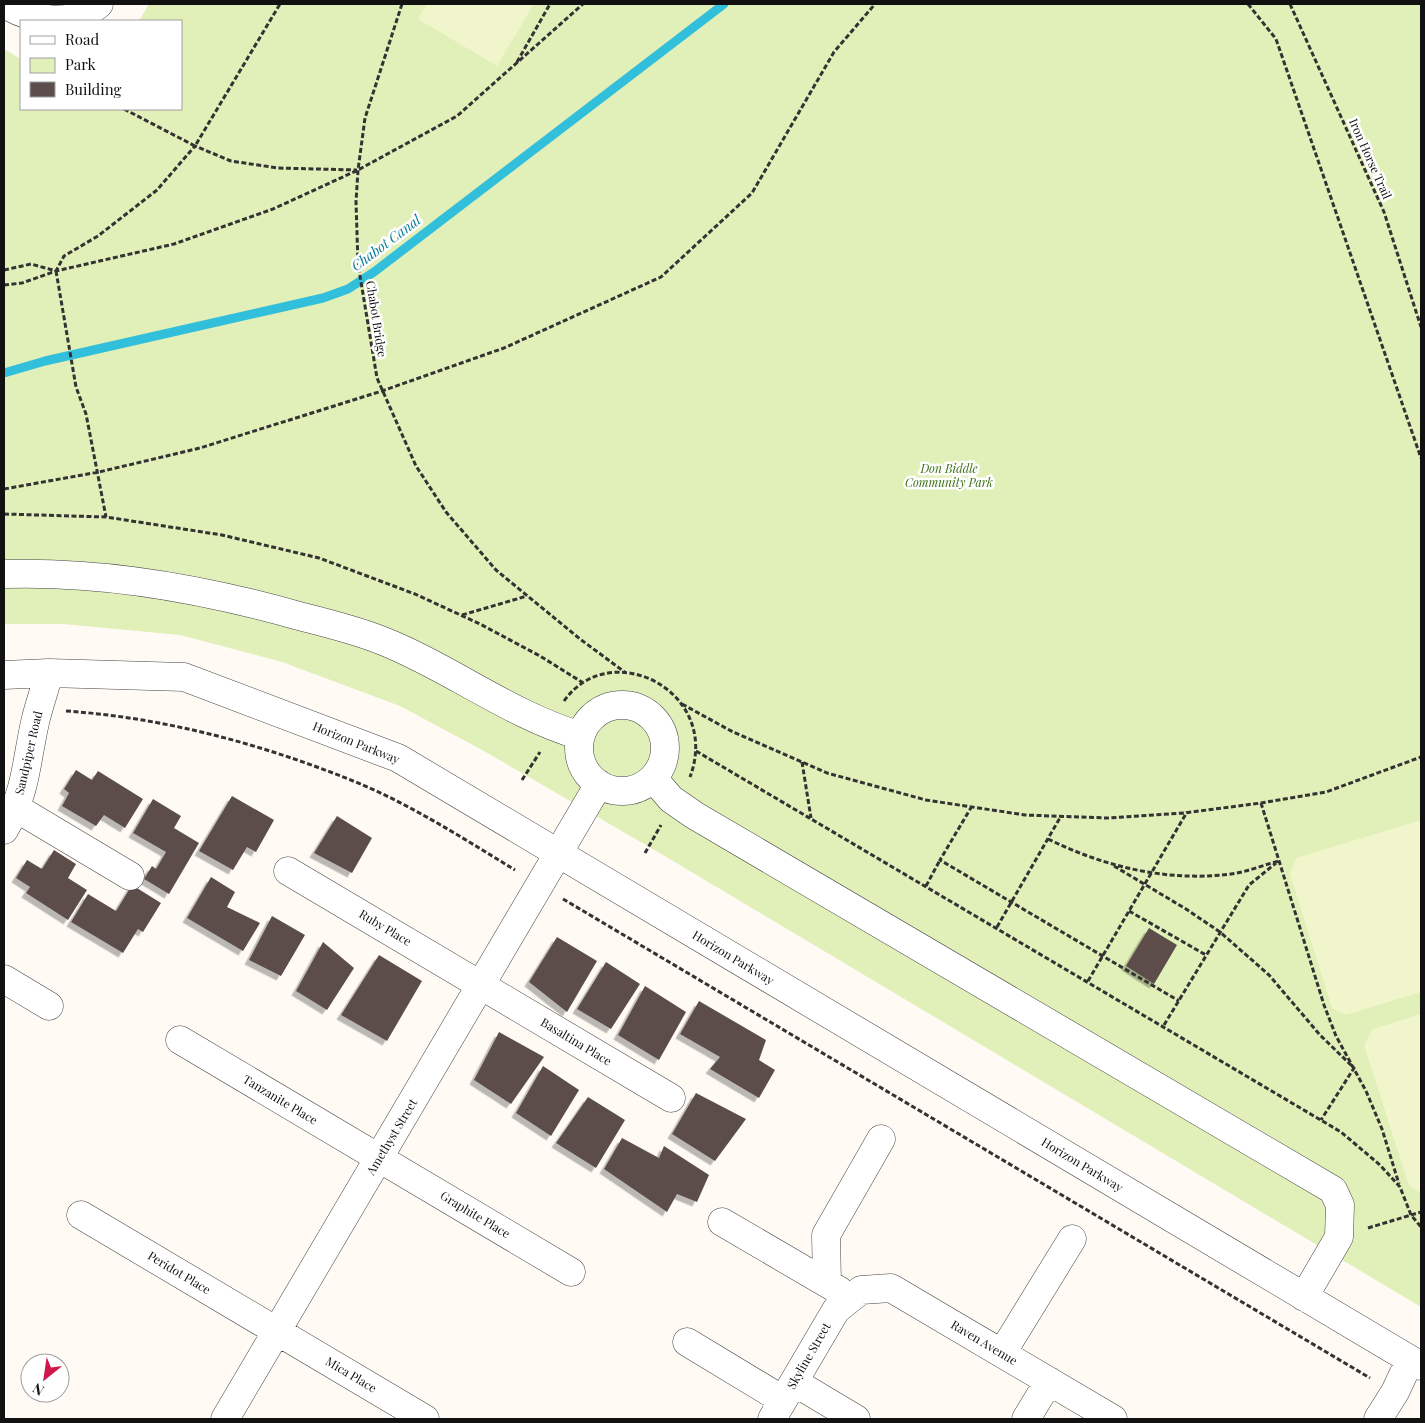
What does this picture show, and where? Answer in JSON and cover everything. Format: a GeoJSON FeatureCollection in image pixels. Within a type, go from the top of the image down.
{"type":"FeatureCollection","features":[{"type":"Feature","properties":{"kind":"street"},"geometry":{"type":"LineString","coordinates":[[4,4],[15,10],[42,19],[69,19],[99,4]]}},
{"type":"Feature","properties":{"kind":"street"},"geometry":{"type":"LineString","coordinates":[[4,574],[47,572],[172,586],[238,599],[308,618],[383,641],[551,727],[581,736]]}},
{"type":"Feature","properties":{"kind":"street","name":"Horizon Parkway"},"geometry":{"type":"LineString","coordinates":[[4,675],[49,673],[184,677],[398,758],[1416,1363]]}},
{"type":"Feature","properties":{"kind":"street","name":"Sandpiper Road"},"geometry":{"type":"LineString","coordinates":[[10,819],[28,769],[39,710],[49,673]]}},
{"type":"Feature","properties":{"kind":"street"},"geometry":{"type":"LineString","coordinates":[[620,704],[644,711],[654,719],[661,729],[665,755],[660,768],[653,778],[640,787],[627,790],[612,789],[600,784],[589,775],[582,763],[579,750],[581,736],[586,723],[608,707],[620,704]]}},
{"type":"Feature","properties":{"kind":"street"},"geometry":{"type":"LineString","coordinates":[[653,778],[675,802],[694,815],[1333,1190],[1340,1205],[1339,1237],[1304,1297]]}},
{"type":"Feature","properties":{"kind":"street","name":"Amethyst Street"},"geometry":{"type":"LineString","coordinates":[[225,1419],[600,784]]}},
{"type":"Feature","properties":{"kind":"street"},"geometry":{"type":"LineString","coordinates":[[10,819],[130,876]]}},
{"type":"Feature","properties":{"kind":"street","name":"Ruby Place"},"geometry":{"type":"LineString","coordinates":[[288,871],[482,986]]}},
{"type":"Feature","properties":{"kind":"street"},"geometry":{"type":"LineString","coordinates":[[4,979],[49,1006]]}},
{"type":"Feature","properties":{"kind":"street","name":"Basaltina Place"},"geometry":{"type":"LineString","coordinates":[[482,986],[671,1098]]}},
{"type":"Feature","properties":{"kind":"street","name":"Tanzanite Place"},"geometry":{"type":"LineString","coordinates":[[180,1040],[379,1159]]}},
{"type":"Feature","properties":{"kind":"street"},"geometry":{"type":"LineString","coordinates":[[827,1284],[826,1235],[881,1139]]}},
{"type":"Feature","properties":{"kind":"street","name":"Graphite Place"},"geometry":{"type":"LineString","coordinates":[[379,1159],[571,1272]]}},
{"type":"Feature","properties":{"kind":"street","name":"Peridot Place"},"geometry":{"type":"LineString","coordinates":[[81,1215],[277,1332]]}},
{"type":"Feature","properties":{"kind":"street"},"geometry":{"type":"LineString","coordinates":[[722,1222],[852,1297]]}},
{"type":"Feature","properties":{"kind":"street"},"geometry":{"type":"LineString","coordinates":[[1002,1353],[1072,1239]]}},
{"type":"Feature","properties":{"kind":"street","name":"Raven Avenue"},"geometry":{"type":"LineString","coordinates":[[852,1297],[861,1290],[891,1288],[1113,1419]]}},
{"type":"Feature","properties":{"kind":"street","name":"Skyline Street"},"geometry":{"type":"LineString","coordinates":[[783,1400],[836,1310],[852,1297]]}},
{"type":"Feature","properties":{"kind":"street","name":"Mica Place"},"geometry":{"type":"LineString","coordinates":[[277,1332],[425,1419]]}},
{"type":"Feature","properties":{"kind":"street"},"geometry":{"type":"LineString","coordinates":[[687,1342],[783,1400],[856,1419]]}},
{"type":"Feature","properties":{"kind":"street"},"geometry":{"type":"LineString","coordinates":[[1378,1419],[1416,1363]]}},
{"type":"Feature","properties":{"kind":"street"},"geometry":{"type":"LineString","coordinates":[[1026,1419],[1049,1381]]}},
{"type":"Feature","properties":{"kind":"path"},"geometry":{"type":"LineString","coordinates":[[106,517],[86,414],[76,387],[56,271],[64,256],[98,236],[157,190],[195,146],[280,4]]}},
{"type":"Feature","properties":{"kind":"path","name":"Chabot Bridge"},"geometry":{"type":"LineString","coordinates":[[402,4],[365,118],[358,170],[356,202],[358,264],[377,378],[416,466],[446,512],[496,570],[626,673]]}},
{"type":"Feature","properties":{"kind":"path"},"geometry":{"type":"LineString","coordinates":[[516,64],[550,4]]}},
{"type":"Feature","properties":{"kind":"path"},"geometry":{"type":"LineString","coordinates":[[4,285],[22,283],[56,271],[174,244],[273,209],[358,170],[456,116],[583,4]]}},
{"type":"Feature","properties":{"kind":"path"},"geometry":{"type":"LineString","coordinates":[[4,489],[98,472],[200,448],[382,391],[504,348],[661,277],[752,193],[834,52],[875,4]]}},
{"type":"Feature","properties":{"kind":"path"},"geometry":{"type":"LineString","coordinates":[[1248,4],[1276,39],[1421,458]]}},
{"type":"Feature","properties":{"kind":"path","name":"Iron Horse Trail"},"geometry":{"type":"LineString","coordinates":[[1290,4],[1384,212],[1421,327]]}},
{"type":"Feature","properties":{"kind":"path"},"geometry":{"type":"LineString","coordinates":[[126,110],[195,146],[231,161],[278,168],[358,170]]}},
{"type":"Feature","properties":{"kind":"path"},"geometry":{"type":"LineString","coordinates":[[4,270],[31,264],[56,271]]}},
{"type":"Feature","properties":{"kind":"path"},"geometry":{"type":"LineString","coordinates":[[4,514],[106,517],[222,535],[319,558],[415,594],[461,615],[540,656],[584,684]]}},
{"type":"Feature","properties":{"kind":"path"},"geometry":{"type":"LineString","coordinates":[[461,615],[527,596]]}},
{"type":"Feature","properties":{"kind":"path"},"geometry":{"type":"LineString","coordinates":[[522,780],[538,757],[557,711],[567,698],[584,684],[609,674],[626,673],[658,682],[682,704],[733,732],[827,773],[926,800],[1025,815],[1107,818],[1187,812],[1261,803],[1326,792],[1420,756]]}},
{"type":"Feature","properties":{"kind":"path"},"geometry":{"type":"LineString","coordinates":[[645,852],[688,780],[696,751],[695,734],[682,704]]}},
{"type":"Feature","properties":{"kind":"path"},"geometry":{"type":"LineString","coordinates":[[39,710],[99,714],[167,724],[262,749],[363,786],[450,830],[1395,1392]]}},
{"type":"Feature","properties":{"kind":"path"},"geometry":{"type":"LineString","coordinates":[[696,751],[997,927],[1341,1132],[1380,1165],[1400,1187]]}},
{"type":"Feature","properties":{"kind":"path"},"geometry":{"type":"LineString","coordinates":[[802,762],[811,818]]}},
{"type":"Feature","properties":{"kind":"path"},"geometry":{"type":"LineString","coordinates":[[1261,803],[1324,1005],[1336,1036],[1366,1091],[1382,1129],[1411,1215],[1421,1227]]}},
{"type":"Feature","properties":{"kind":"path"},"geometry":{"type":"LineString","coordinates":[[926,886],[972,806]]}},
{"type":"Feature","properties":{"kind":"path"},"geometry":{"type":"LineString","coordinates":[[1088,981],[1187,812]]}},
{"type":"Feature","properties":{"kind":"path"},"geometry":{"type":"LineString","coordinates":[[997,927],[1061,816]]}},
{"type":"Feature","properties":{"kind":"path"},"geometry":{"type":"LineString","coordinates":[[1048,839],[1082,856],[1114,866],[1152,873],[1192,877],[1233,874],[1279,861]]}},
{"type":"Feature","properties":{"kind":"path"},"geometry":{"type":"LineString","coordinates":[[940,860],[1179,1001]]}},
{"type":"Feature","properties":{"kind":"path"},"geometry":{"type":"LineString","coordinates":[[1164,1026],[1249,885],[1279,861]]}},
{"type":"Feature","properties":{"kind":"path"},"geometry":{"type":"LineString","coordinates":[[1114,866],[1186,909],[1220,932],[1269,975],[1320,1035],[1354,1068]]}},
{"type":"Feature","properties":{"kind":"path"},"geometry":{"type":"LineString","coordinates":[[1129,911],[1206,955]]}},
{"type":"Feature","properties":{"kind":"path"},"geometry":{"type":"LineString","coordinates":[[1321,1120],[1354,1068]]}},
{"type":"Feature","properties":{"kind":"path"},"geometry":{"type":"LineString","coordinates":[[1339,1237],[1421,1212]]}},
{"type":"Feature","properties":{"kind":"green space","name":"Don Biddle Community Park"},"geometry":{"type":"Polygon","coordinates":[[[149,4],[1421,4],[1421,1307],[658,852],[484,751],[400,706],[282,662],[180,635],[63,624],[4,624],[4,49],[20,58],[20,110],[182,110],[182,20],[140,20],[149,4]]]}},
{"type":"Feature","properties":{"kind":"green space"},"geometry":{"type":"Polygon","coordinates":[[[427,4],[534,4],[497,66],[418,19],[427,4]]]}},
{"type":"Feature","properties":{"kind":"green space"},"geometry":{"type":"Polygon","coordinates":[[[1421,820],[1421,992],[1346,1015],[1332,1008],[1290,874],[1296,858],[1421,820]]]}},
{"type":"Feature","properties":{"kind":"green space"},"geometry":{"type":"Polygon","coordinates":[[[1421,1014],[1421,1193],[1409,1186],[1364,1045],[1373,1029],[1421,1014]]]}},
{"type":"Feature","properties":{"kind":"building"},"geometry":{"type":"Polygon","coordinates":[[[76,770],[92,780],[98,771],[143,799],[125,828],[104,815],[96,826],[62,806],[69,793],[64,789],[76,770]]]}},
{"type":"Feature","properties":{"kind":"building"},"geometry":{"type":"Polygon","coordinates":[[[232,796],[274,820],[256,852],[247,847],[233,870],[199,851],[232,796]]]}},
{"type":"Feature","properties":{"kind":"building"},"geometry":{"type":"Polygon","coordinates":[[[153,799],[181,816],[174,828],[199,843],[169,894],[144,879],[152,866],[156,869],[166,852],[133,833],[153,799]]]}},
{"type":"Feature","properties":{"kind":"building"},"geometry":{"type":"Polygon","coordinates":[[[337,816],[372,838],[352,873],[314,853],[337,816]]]}},
{"type":"Feature","properties":{"kind":"building"},"geometry":{"type":"Polygon","coordinates":[[[54,850],[76,864],[68,878],[87,890],[68,920],[26,893],[30,887],[16,878],[27,860],[42,869],[54,850]]]}},
{"type":"Feature","properties":{"kind":"building"},"geometry":{"type":"Polygon","coordinates":[[[211,877],[235,892],[227,907],[260,923],[243,951],[187,918],[211,877]]]}},
{"type":"Feature","properties":{"kind":"building"},"geometry":{"type":"Polygon","coordinates":[[[132,885],[161,903],[143,932],[138,929],[123,953],[71,922],[88,894],[116,911],[132,885]]]}},
{"type":"Feature","properties":{"kind":"building"},"geometry":{"type":"Polygon","coordinates":[[[272,916],[305,935],[281,976],[249,960],[272,916]]]}},
{"type":"Feature","properties":{"kind":"building"},"geometry":{"type":"Polygon","coordinates":[[[1149,928],[1177,945],[1154,984],[1126,966],[1149,928]]]}},
{"type":"Feature","properties":{"kind":"building"},"geometry":{"type":"Polygon","coordinates":[[[557,937],[597,961],[567,1012],[529,982],[557,937]]]}},
{"type":"Feature","properties":{"kind":"building"},"geometry":{"type":"Polygon","coordinates":[[[323,942],[354,968],[327,1010],[296,991],[323,942]]]}},
{"type":"Feature","properties":{"kind":"building"},"geometry":{"type":"Polygon","coordinates":[[[379,955],[422,981],[387,1041],[341,1015],[379,955]]]}},
{"type":"Feature","properties":{"kind":"building"},"geometry":{"type":"Polygon","coordinates":[[[606,962],[640,984],[611,1029],[577,1009],[606,962]]]}},
{"type":"Feature","properties":{"kind":"building"},"geometry":{"type":"Polygon","coordinates":[[[645,986],[686,1012],[659,1060],[618,1035],[645,986]]]}},
{"type":"Feature","properties":{"kind":"building"},"geometry":{"type":"Polygon","coordinates":[[[699,1001],[766,1040],[759,1060],[775,1070],[759,1098],[710,1069],[720,1057],[680,1034],[699,1001]]]}},
{"type":"Feature","properties":{"kind":"building"},"geometry":{"type":"Polygon","coordinates":[[[499,1032],[544,1057],[511,1104],[474,1080],[499,1032]]]}},
{"type":"Feature","properties":{"kind":"building"},"geometry":{"type":"Polygon","coordinates":[[[543,1066],[579,1090],[551,1136],[516,1113],[543,1066]]]}},
{"type":"Feature","properties":{"kind":"building"},"geometry":{"type":"Polygon","coordinates":[[[696,1093],[746,1119],[715,1161],[672,1134],[696,1093]]]}},
{"type":"Feature","properties":{"kind":"building"},"geometry":{"type":"Polygon","coordinates":[[[588,1097],[625,1120],[596,1168],[556,1143],[588,1097]]]}},
{"type":"Feature","properties":{"kind":"building"},"geometry":{"type":"Polygon","coordinates":[[[622,1138],[659,1158],[664,1146],[709,1175],[697,1202],[677,1194],[667,1212],[604,1169],[622,1138]]]}},
{"type":"Feature","properties":{"kind":"waterway","name":"Chabot Canal"},"geometry":{"type":"LineString","coordinates":[[4,373],[45,361],[323,298],[348,289],[374,272],[724,4]]}}]}
